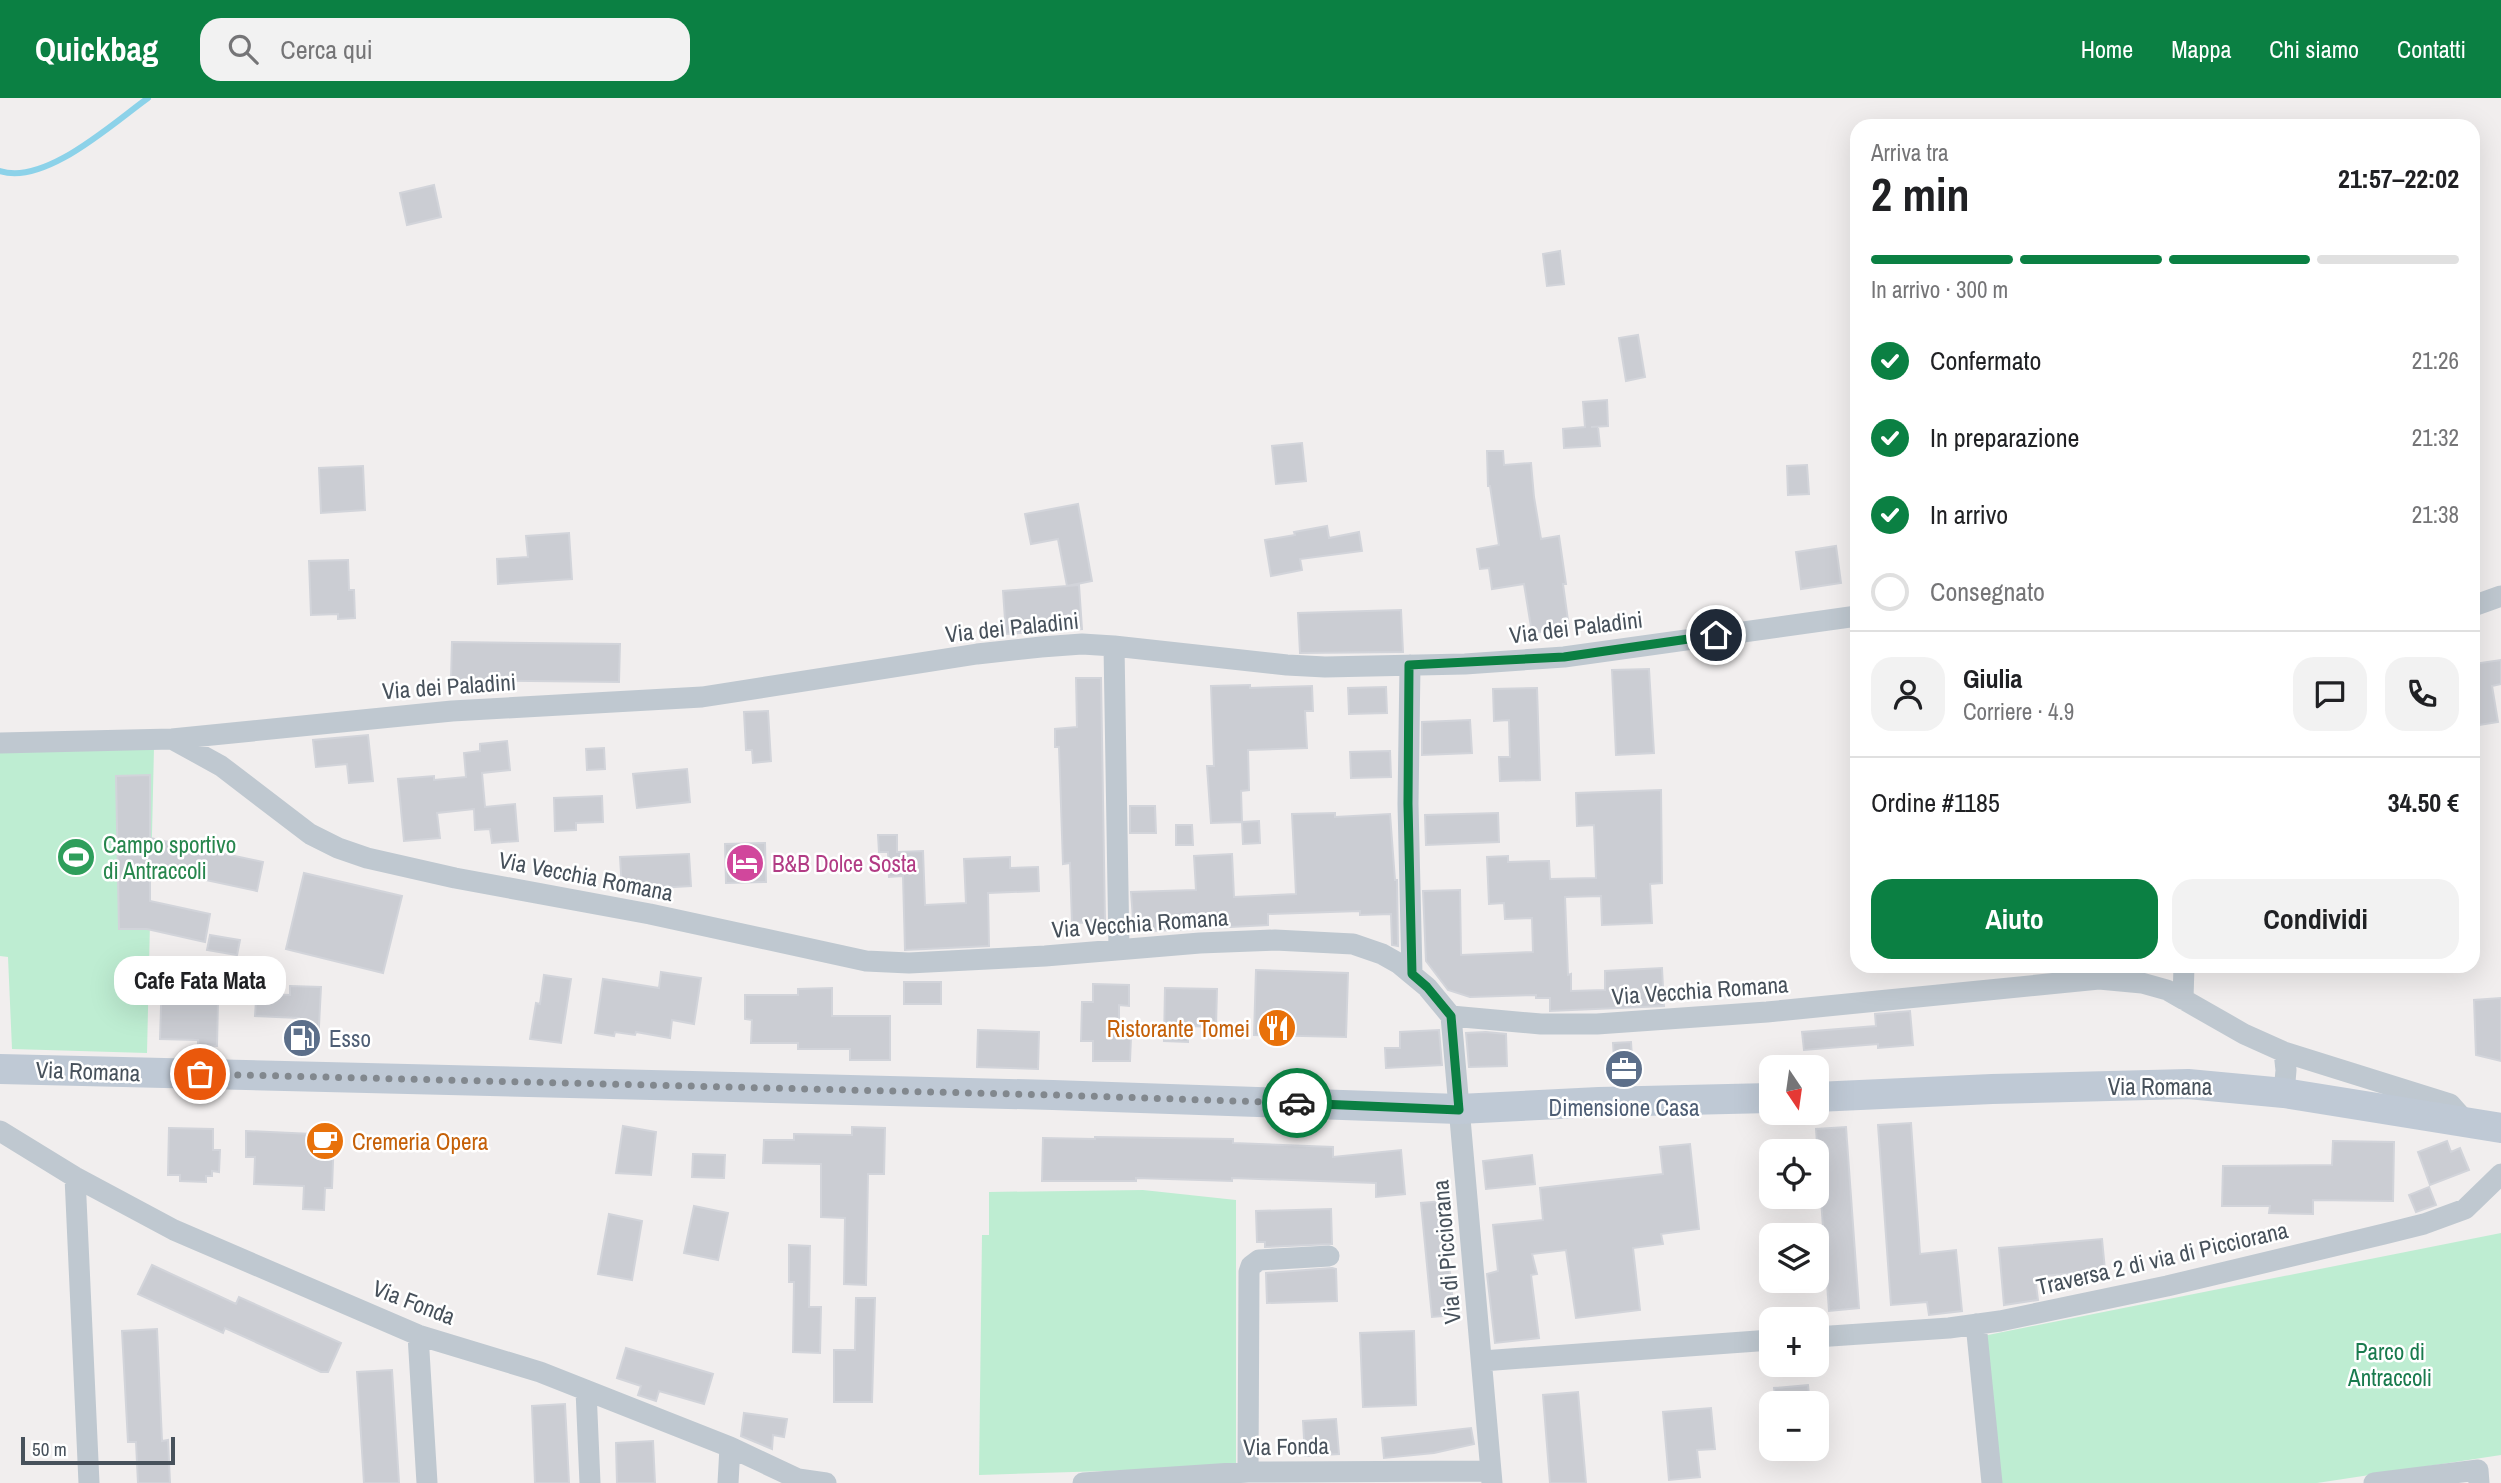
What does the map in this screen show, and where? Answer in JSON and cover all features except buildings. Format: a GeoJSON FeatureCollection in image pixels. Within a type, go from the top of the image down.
{"type":"FeatureCollection","features":[{"type":"Feature","properties":{"kind":"main road","name":"Via Romana"},"geometry":{"type":"LineString","coordinates":[[0,1069],[1053,1095],[1459,1110],[1599,1102],[1759,1098]]}},
{"type":"Feature","properties":{"kind":"main road","name":"Via Romana"},"geometry":{"type":"LineString","coordinates":[[1829,1097],[2165,1084],[2232,1087],[2501,1128]]}},
{"type":"Feature","properties":{"kind":"street"},"geometry":{"type":"LineString","coordinates":[[2480,604],[2501,596]]}},
{"type":"Feature","properties":{"kind":"street","name":"Via dei Paladini"},"geometry":{"type":"LineString","coordinates":[[172,738],[452,711],[702,697],[859,675],[977,654],[1055,646],[1114,646],[1287,666],[1409,665],[1564,657],[1850,616]]}},
{"type":"Feature","properties":{"kind":"street"},"geometry":{"type":"LineString","coordinates":[[1114,646],[1119,950]]}},
{"type":"Feature","properties":{"kind":"street"},"geometry":{"type":"LineString","coordinates":[[1409,665],[1408,804],[1412,974]]}},
{"type":"Feature","properties":{"kind":"street"},"geometry":{"type":"LineString","coordinates":[[0,743],[172,738]]}},
{"type":"Feature","properties":{"kind":"street","name":"Via Vecchia Romana"},"geometry":{"type":"LineString","coordinates":[[172,738],[221,766],[310,834],[367,858],[455,878],[650,914],[866,961],[909,963],[1199,943],[1275,940],[1335,942],[1353,944],[1382,954],[1427,987],[1451,1016],[1541,1024],[1597,1024],[1767,1012],[2099,979],[2142,983],[2167,990],[2244,1034],[2284,1052],[2450,1104],[2466,1122]]}},
{"type":"Feature","properties":{"kind":"street"},"geometry":{"type":"LineString","coordinates":[[2183,999],[2184,973]]}},
{"type":"Feature","properties":{"kind":"street","name":"Via di Picciorana"},"geometry":{"type":"LineString","coordinates":[[1451,1016],[1492,1477]]}},
{"type":"Feature","properties":{"kind":"street"},"geometry":{"type":"LineString","coordinates":[[2284,1052],[2286,1070],[2296,1095],[2312,1076],[2306,1059]]}},
{"type":"Feature","properties":{"kind":"street","name":"Via Fonda"},"geometry":{"type":"LineString","coordinates":[[0,1131],[75,1177],[173,1230],[418,1335],[540,1372],[730,1447],[798,1481],[825,1483]]}},
{"type":"Feature","properties":{"kind":"street","name":"Traversa 2 di via di Picciorana"},"geometry":{"type":"LineString","coordinates":[[1829,1336],[1976,1324],[2167,1286],[2424,1224],[2465,1209],[2501,1174]]}},
{"type":"Feature","properties":{"kind":"street"},"geometry":{"type":"LineString","coordinates":[[75,1177],[89,1483]]}},
{"type":"Feature","properties":{"kind":"street"},"geometry":{"type":"LineString","coordinates":[[1248,1472],[1251,1266],[1259,1260],[1329,1256]]}},
{"type":"Feature","properties":{"kind":"street"},"geometry":{"type":"LineString","coordinates":[[1976,1324],[1992,1483]]}},
{"type":"Feature","properties":{"kind":"street"},"geometry":{"type":"LineString","coordinates":[[418,1335],[427,1483]]}},
{"type":"Feature","properties":{"kind":"street"},"geometry":{"type":"LineString","coordinates":[[1482,1361],[1759,1341]]}},
{"type":"Feature","properties":{"kind":"street"},"geometry":{"type":"LineString","coordinates":[[586,1390],[590,1483]]}},
{"type":"Feature","properties":{"kind":"street"},"geometry":{"type":"LineString","coordinates":[[727,1483],[730,1447]]}},
{"type":"Feature","properties":{"kind":"street"},"geometry":{"type":"LineString","coordinates":[[2374,1483],[2478,1470],[2480,1483]]}},
{"type":"Feature","properties":{"kind":"street","name":"Via Fonda"},"geometry":{"type":"LineString","coordinates":[[1083,1483],[1248,1472],[1492,1477]]}},
{"type":"Feature","properties":{"kind":"green space","name":"Campo sportivo di Antraccoli"},"geometry":{"type":"Polygon","coordinates":[[[154,747],[147,1053],[12,1049],[8,957],[0,956],[0,750],[154,747]]]}},
{"type":"Feature","properties":{"kind":"green space"},"geometry":{"type":"Polygon","coordinates":[[[1143,1190],[1236,1200],[1236,1467],[979,1475],[982,1235],[989,1235],[989,1192],[1143,1190]]]}},
{"type":"Feature","properties":{"kind":"green space","name":"Parco di Antraccoli"},"geometry":{"type":"Polygon","coordinates":[[[2501,1233],[2501,1455],[2317,1483],[2001,1483],[1983,1336],[2501,1233]]]}},
{"type":"Feature","properties":{"kind":"waterway"},"geometry":{"type":"LineString","coordinates":[[0,171],[18,173],[57,161],[78,150],[148,98]]}},
{"type":"Feature","properties":{"kind":"way so far"},"geometry":{"type":"LineString","coordinates":[[200,1074],[1297,1103]]}},
{"type":"Feature","properties":{"kind":"place","name":"Campo sportivo di Antraccoli"},"geometry":{"type":"Point","coordinates":[76,857]}},
{"type":"Feature","properties":{"kind":"place","name":"B&B Dolce Sosta"},"geometry":{"type":"Point","coordinates":[745,863]}},
{"type":"Feature","properties":{"kind":"place","name":"Ristorante Tomei"},"geometry":{"type":"Point","coordinates":[1277,1028]}},
{"type":"Feature","properties":{"kind":"place","name":"Esso"},"geometry":{"type":"Point","coordinates":[302,1038]}},
{"type":"Feature","properties":{"kind":"place","name":"Dimensione Casa"},"geometry":{"type":"Point","coordinates":[1624,1069]}},
{"type":"Feature","properties":{"kind":"place","name":"Cafe Fata Mata"},"geometry":{"type":"Point","coordinates":[200,1074]}},
{"type":"Feature","properties":{"kind":"place","name":"Cremeria Opera"},"geometry":{"type":"Point","coordinates":[325,1141]}},
{"type":"Feature","properties":{"kind":"route"},"geometry":{"type":"LineString","coordinates":[[1297,1103],[1459,1110],[1451,1016],[1427,987],[1412,974],[1408,804],[1409,665],[1564,657],[1716,635]]}}]}
